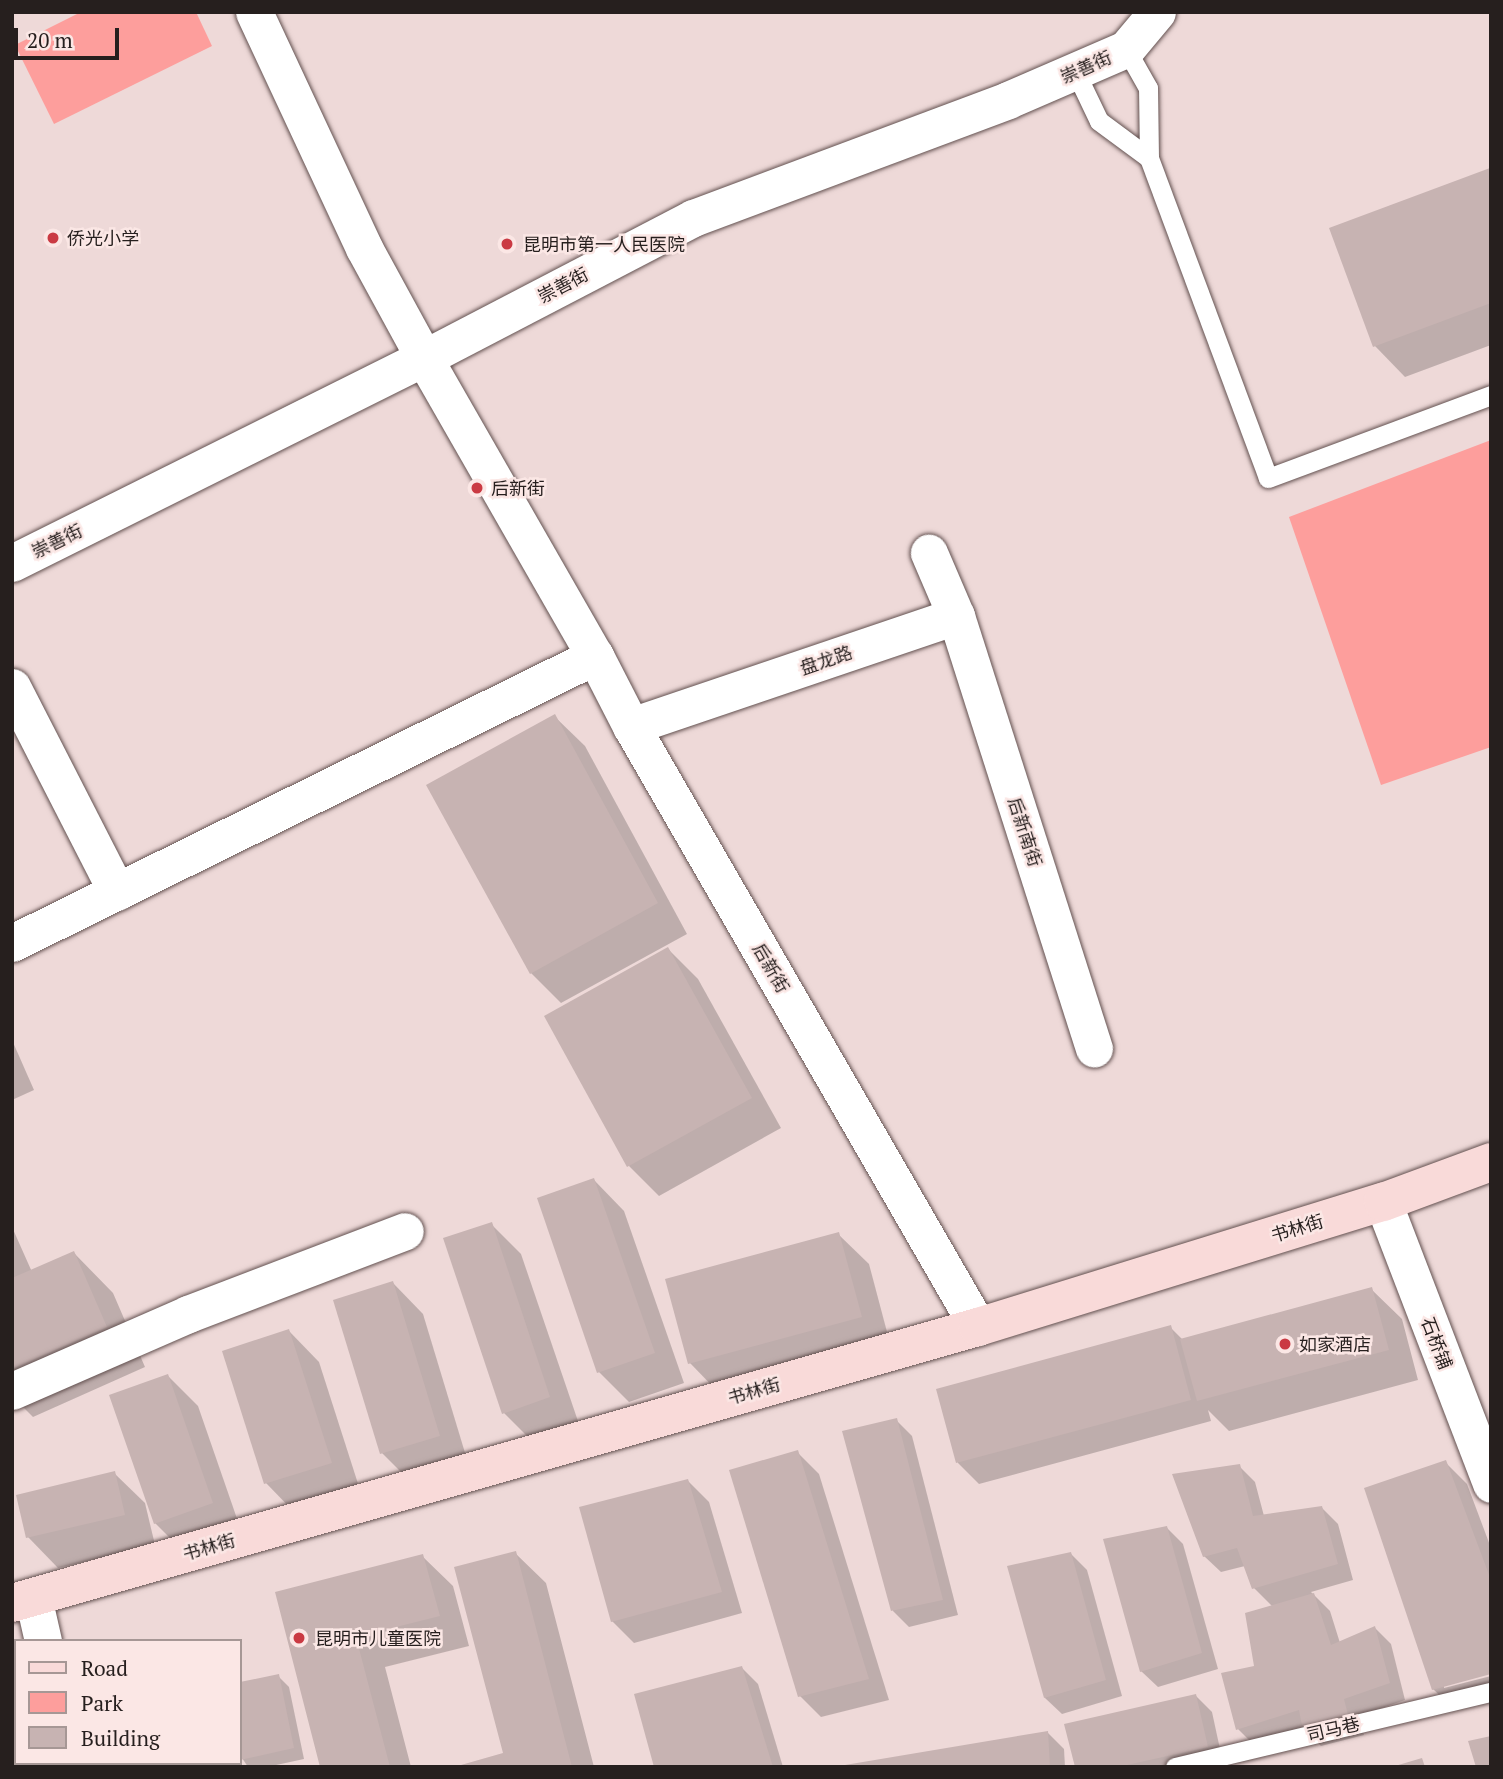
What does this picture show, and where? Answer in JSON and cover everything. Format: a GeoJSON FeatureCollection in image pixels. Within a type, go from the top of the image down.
{"type":"FeatureCollection","features":[{"type":"Feature","properties":{"kind":"street","name":"后新街"},"geometry":{"type":"LineString","coordinates":[[254,12],[364,248],[424,358],[595,656],[631,726],[978,1327]]}},
{"type":"Feature","properties":{"kind":"street","name":"崇善街"},"geometry":{"type":"LineString","coordinates":[[12,563],[424,358],[692,218],[1076,73],[1126,49],[1157,12]]}},
{"type":"Feature","properties":{"kind":"street"},"geometry":{"type":"LineString","coordinates":[[929,553],[956,616]]}},
{"type":"Feature","properties":{"kind":"street","name":"盘龙路"},"geometry":{"type":"LineString","coordinates":[[631,726],[956,616]]}},
{"type":"Feature","properties":{"kind":"street","name":"后新南街"},"geometry":{"type":"LineString","coordinates":[[956,616],[1094,1048]]}},
{"type":"Feature","properties":{"kind":"street"},"geometry":{"type":"LineString","coordinates":[[12,943],[595,656]]}},
{"type":"Feature","properties":{"kind":"street"},"geometry":{"type":"LineString","coordinates":[[12,687],[117,892]]}},
{"type":"Feature","properties":{"kind":"street","name":"书林街"},"geometry":{"type":"LineString","coordinates":[[23,1600],[978,1327],[1383,1202],[1491,1162]]}},
{"type":"Feature","properties":{"kind":"street","name":"石桥铺"},"geometry":{"type":"LineString","coordinates":[[1383,1202],[1491,1484]]}},
{"type":"Feature","properties":{"kind":"street"},"geometry":{"type":"LineString","coordinates":[[12,1391],[188,1314],[405,1231]]}},
{"type":"Feature","properties":{"kind":"street"},"geometry":{"type":"LineString","coordinates":[[23,1600],[42,1639]]}},
{"type":"Feature","properties":{"kind":"lane"},"geometry":{"type":"LineString","coordinates":[[1126,49],[1148,88],[1149,158],[1268,478],[1491,395]]}},
{"type":"Feature","properties":{"kind":"lane"},"geometry":{"type":"LineString","coordinates":[[1076,73],[1099,121],[1149,158]]}},
{"type":"Feature","properties":{"kind":"lane","name":"司马巷"},"geometry":{"type":"LineString","coordinates":[[1175,1767],[1491,1692]]}},
{"type":"Feature","properties":{"kind":"green space"},"geometry":{"type":"Polygon","coordinates":[[[81,12],[196,12],[212,46],[54,124],[15,45],[81,12]]]}},
{"type":"Feature","properties":{"kind":"green space"},"geometry":{"type":"Polygon","coordinates":[[[1491,440],[1491,747],[1381,785],[1289,517],[1491,440]]]}},
{"type":"Feature","properties":{"kind":"building"},"geometry":{"type":"Polygon","coordinates":[[[1490,168],[1491,303],[1373,347],[1329,228],[1490,168]]]}},
{"type":"Feature","properties":{"kind":"building"},"geometry":{"type":"Polygon","coordinates":[[[555,714],[658,903],[530,974],[426,785],[555,714]]]}},
{"type":"Feature","properties":{"kind":"building"},"geometry":{"type":"Polygon","coordinates":[[[668,947],[752,1098],[627,1167],[544,1016],[668,947]]]}},
{"type":"Feature","properties":{"kind":"building"},"geometry":{"type":"Polygon","coordinates":[[[594,1178],[655,1353],[597,1373],[537,1198],[594,1178]]]}},
{"type":"Feature","properties":{"kind":"building"},"geometry":{"type":"Polygon","coordinates":[[[492,1222],[550,1397],[502,1414],[443,1238],[492,1222]]]}},
{"type":"Feature","properties":{"kind":"building"},"geometry":{"type":"Polygon","coordinates":[[[839,1232],[862,1317],[688,1364],[665,1279],[839,1232]]]}},
{"type":"Feature","properties":{"kind":"building"},"geometry":{"type":"Polygon","coordinates":[[[74,1251],[107,1327],[12,1369],[12,1278],[74,1251]]]}},
{"type":"Feature","properties":{"kind":"building"},"geometry":{"type":"Polygon","coordinates":[[[393,1281],[440,1436],[380,1454],[333,1300],[393,1281]]]}},
{"type":"Feature","properties":{"kind":"building","name":"如家酒店"},"geometry":{"type":"Polygon","coordinates":[[[1372,1287],[1389,1350],[1197,1401],[1180,1339],[1372,1287]]]}},
{"type":"Feature","properties":{"kind":"building"},"geometry":{"type":"Polygon","coordinates":[[[1171,1325],[1191,1400],[956,1463],[936,1389],[1171,1325]]]}},
{"type":"Feature","properties":{"kind":"building"},"geometry":{"type":"Polygon","coordinates":[[[289,1329],[332,1463],[264,1484],[222,1351],[289,1329]]]}},
{"type":"Feature","properties":{"kind":"building"},"geometry":{"type":"Polygon","coordinates":[[[168,1374],[213,1503],[154,1524],[109,1395],[168,1374]]]}},
{"type":"Feature","properties":{"kind":"building"},"geometry":{"type":"Polygon","coordinates":[[[897,1418],[943,1600],[891,1611],[842,1431],[897,1418]]]}},
{"type":"Feature","properties":{"kind":"building"},"geometry":{"type":"Polygon","coordinates":[[[798,1450],[869,1679],[798,1697],[729,1470],[798,1450]]]}},
{"type":"Feature","properties":{"kind":"building"},"geometry":{"type":"Polygon","coordinates":[[[1446,1460],[1491,1580],[1491,1674],[1432,1690],[1364,1488],[1446,1460]]]}},
{"type":"Feature","properties":{"kind":"building"},"geometry":{"type":"Polygon","coordinates":[[[1240,1464],[1253,1516],[1322,1506],[1338,1564],[1252,1589],[1237,1548],[1203,1557],[1172,1474],[1240,1464]]]}},
{"type":"Feature","properties":{"kind":"building"},"geometry":{"type":"Polygon","coordinates":[[[115,1471],[125,1515],[26,1538],[16,1495],[115,1471]]]}},
{"type":"Feature","properties":{"kind":"building"},"geometry":{"type":"Polygon","coordinates":[[[688,1479],[722,1592],[611,1622],[579,1507],[688,1479]]]}},
{"type":"Feature","properties":{"kind":"building"},"geometry":{"type":"Polygon","coordinates":[[[1167,1526],[1202,1653],[1140,1672],[1103,1539],[1167,1526]]]}},
{"type":"Feature","properties":{"kind":"building"},"geometry":{"type":"Polygon","coordinates":[[[516,1551],[572,1767],[454,1767],[503,1753],[454,1567],[516,1551]]]}},
{"type":"Feature","properties":{"kind":"building"},"geometry":{"type":"Polygon","coordinates":[[[1071,1552],[1106,1680],[1044,1698],[1007,1566],[1071,1552]]]}},
{"type":"Feature","properties":{"kind":"building"},"geometry":{"type":"Polygon","coordinates":[[[423,1554],[440,1616],[356,1637],[390,1767],[320,1767],[275,1592],[423,1554]]]}},
{"type":"Feature","properties":{"kind":"building"},"geometry":{"type":"Polygon","coordinates":[[[1314,1593],[1331,1645],[1375,1626],[1390,1683],[1344,1699],[1349,1719],[1303,1731],[1299,1710],[1236,1730],[1221,1673],[1254,1666],[1245,1613],[1314,1593]]]}},
{"type":"Feature","properties":{"kind":"building"},"geometry":{"type":"Polygon","coordinates":[[[742,1666],[773,1767],[654,1767],[634,1694],[742,1666]]]}},
{"type":"Feature","properties":{"kind":"building"},"geometry":{"type":"Polygon","coordinates":[[[279,1674],[294,1748],[242,1760],[242,1682],[279,1674]]]}},
{"type":"Feature","properties":{"kind":"building"},"geometry":{"type":"Polygon","coordinates":[[[1196,1694],[1208,1747],[1118,1767],[1075,1767],[1064,1724],[1196,1694]]]}},
{"type":"Feature","properties":{"kind":"building"},"geometry":{"type":"Polygon","coordinates":[[[12,1699],[14,1765],[56,1767],[12,1767],[12,1699]]]}},
{"type":"Feature","properties":{"kind":"building"},"geometry":{"type":"Polygon","coordinates":[[[1048,1731],[1050,1767],[845,1765],[1048,1731]]]}},
{"type":"Feature","properties":{"kind":"building"},"geometry":{"type":"Polygon","coordinates":[[[1491,1736],[1491,1767],[1476,1767],[1468,1741],[1491,1736]]]}},
{"type":"Feature","properties":{"kind":"building"},"geometry":{"type":"Polygon","coordinates":[[[1422,1758],[1425,1767],[1395,1767],[1395,1766],[1422,1758]]]}},
{"type":"Feature","properties":{"kind":"place","name":"侨光小学"},"geometry":{"type":"Point","coordinates":[53,238]}},
{"type":"Feature","properties":{"kind":"place","name":"昆明市第一人民医院"},"geometry":{"type":"Point","coordinates":[507,244]}},
{"type":"Feature","properties":{"kind":"place","name":"后新街"},"geometry":{"type":"Point","coordinates":[477,488]}},
{"type":"Feature","properties":{"kind":"place","name":"如家酒店"},"geometry":{"type":"Point","coordinates":[1285,1344]}},
{"type":"Feature","properties":{"kind":"place","name":"昆明市儿童医院"},"geometry":{"type":"Point","coordinates":[299,1638]}}]}
